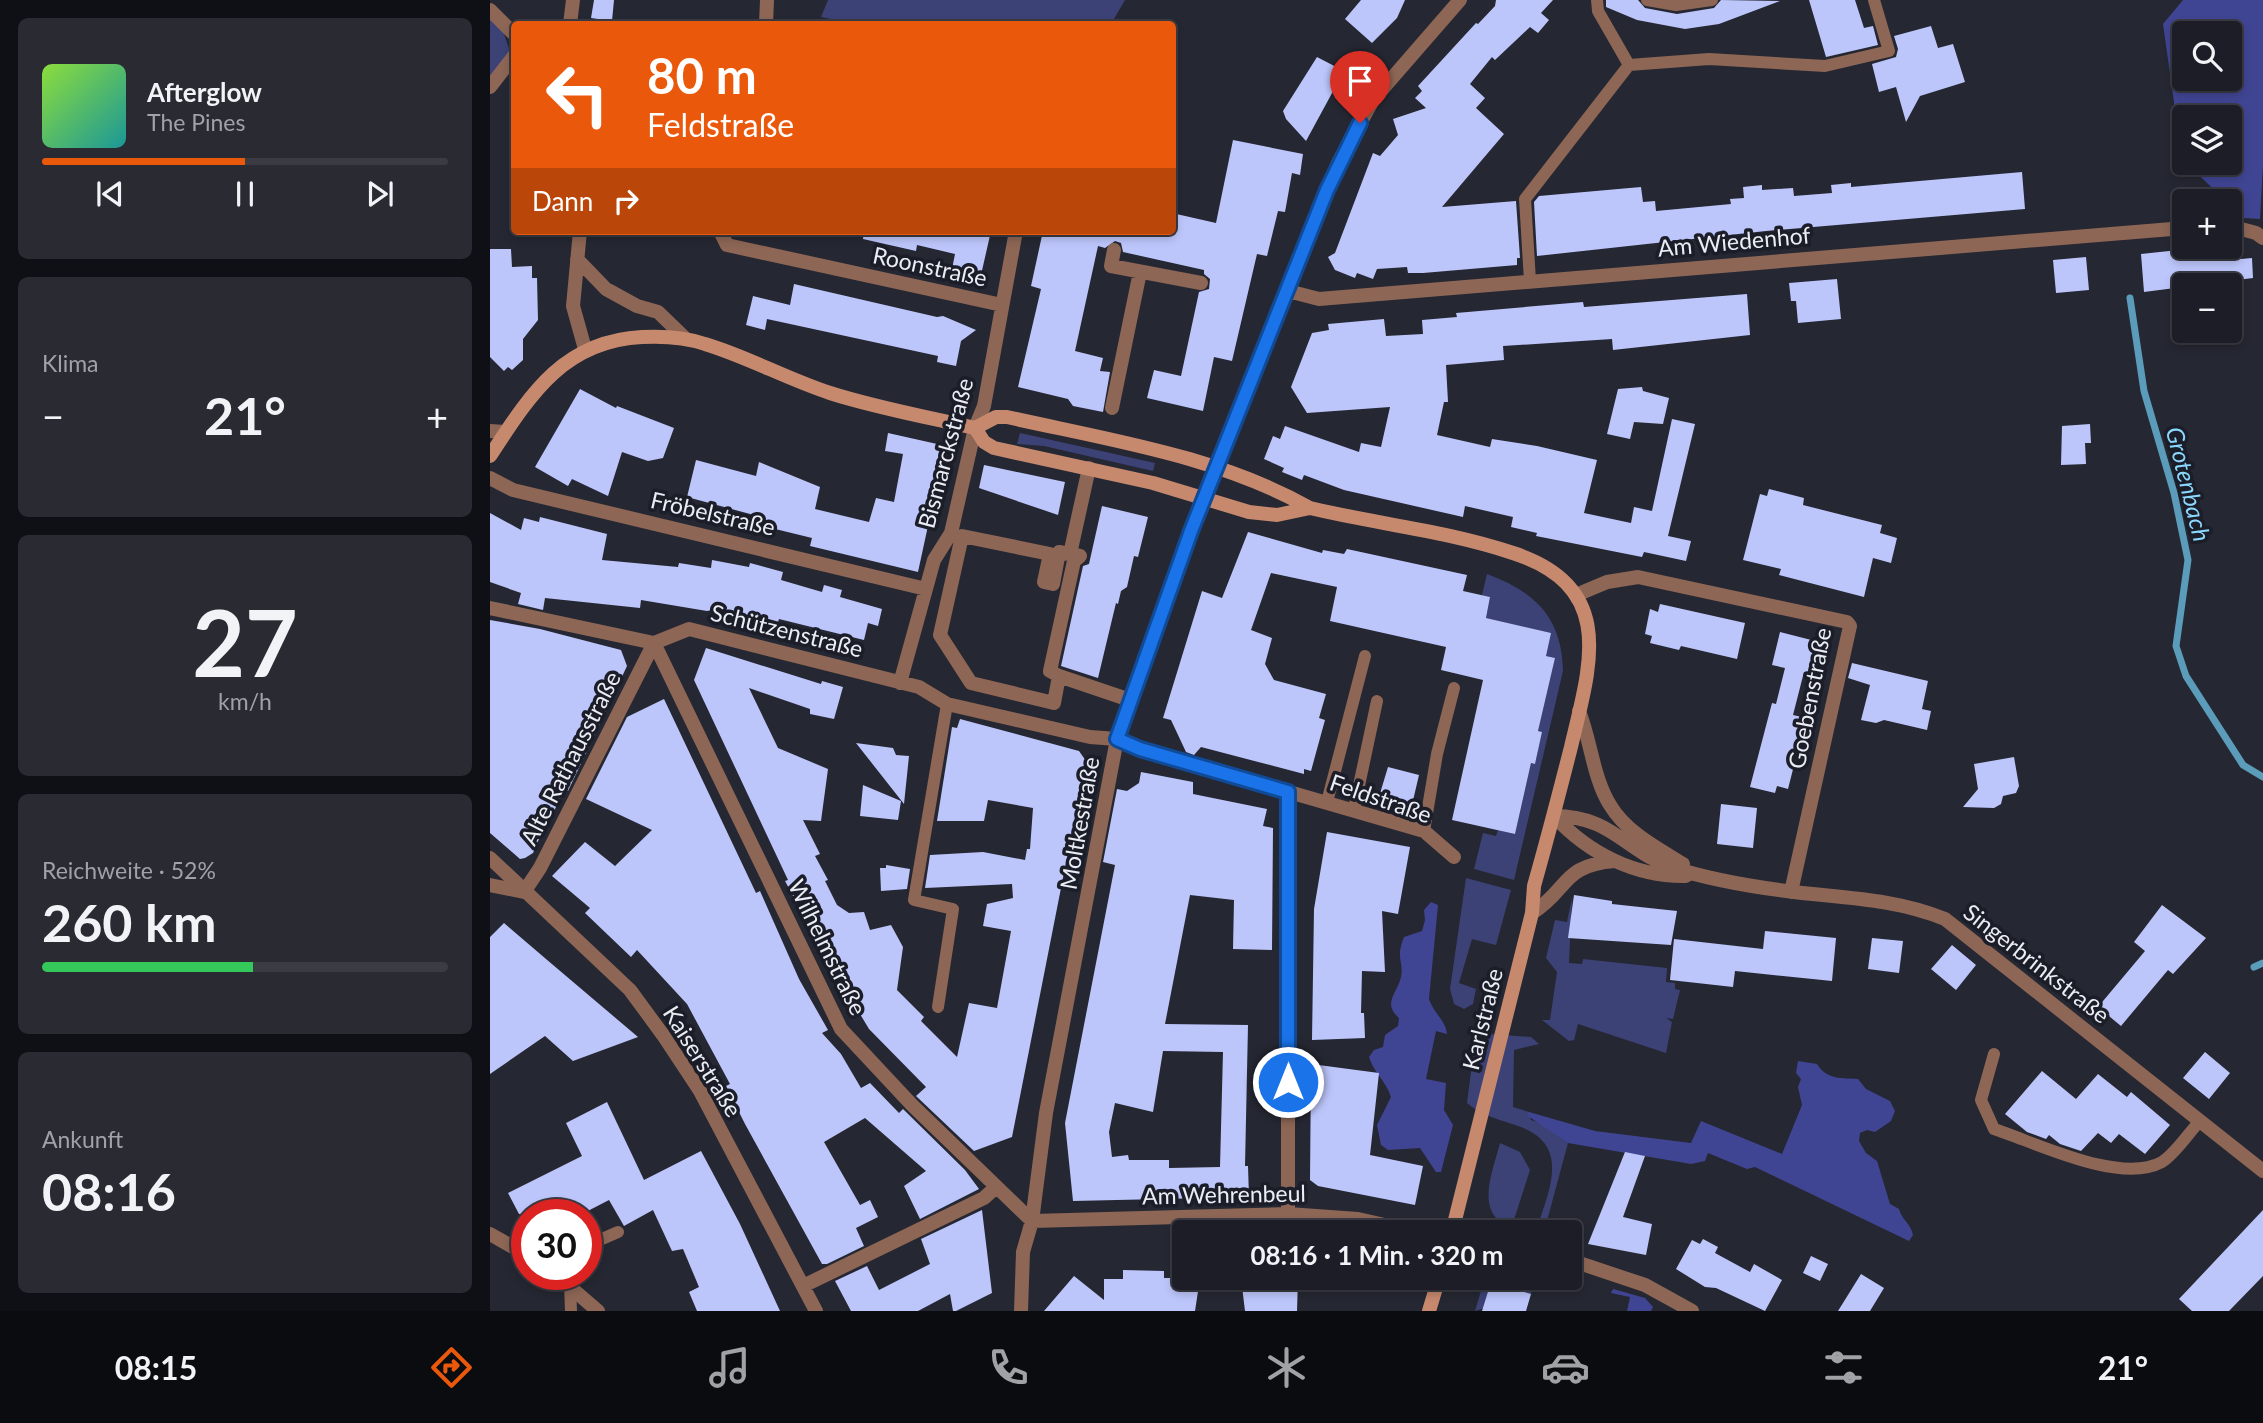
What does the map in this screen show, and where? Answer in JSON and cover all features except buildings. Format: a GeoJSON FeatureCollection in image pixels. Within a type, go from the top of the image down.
{"type":"FeatureCollection","features":[{"type":"Feature","properties":{"kind":"street"},"geometry":{"type":"LineString","coordinates":[[570,21],[573,0]]}},
{"type":"Feature","properties":{"kind":"street"},"geometry":{"type":"LineString","coordinates":[[766,21],[767,0]]}},
{"type":"Feature","properties":{"kind":"street","name":"Moltkestraße"},"geometry":{"type":"LineString","coordinates":[[1021,1311],[1023,1252],[1032,1221],[1046,1113],[1117,739],[1205,498],[1339,163],[1373,100],[1452,3]]}},
{"type":"Feature","properties":{"kind":"street"},"geometry":{"type":"LineString","coordinates":[[490,10],[511,31]]}},
{"type":"Feature","properties":{"kind":"street"},"geometry":{"type":"LineString","coordinates":[[490,87],[511,60]]}},
{"type":"Feature","properties":{"kind":"street","name":"Am Wiedenhof"},"geometry":{"type":"LineString","coordinates":[[1289,291],[1319,299],[2172,229]]}},
{"type":"Feature","properties":{"kind":"street"},"geometry":{"type":"LineString","coordinates":[[2242,229],[2263,238]]}},
{"type":"Feature","properties":{"kind":"street"},"geometry":{"type":"LineString","coordinates":[[580,235],[573,306],[575,320],[586,349]]}},
{"type":"Feature","properties":{"kind":"street","name":"Roonstraße"},"geometry":{"type":"LineString","coordinates":[[722,235],[727,245],[1002,305]]}},
{"type":"Feature","properties":{"kind":"street","name":"Bismarckstraße"},"geometry":{"type":"LineString","coordinates":[[900,683],[926,589],[940,552],[951,533],[975,428],[984,406],[1015,235]]}},
{"type":"Feature","properties":{"kind":"street"},"geometry":{"type":"LineString","coordinates":[[1114,250],[1111,266],[1201,283]]}},
{"type":"Feature","properties":{"kind":"street"},"geometry":{"type":"LineString","coordinates":[[577,259],[606,289],[638,306],[658,312],[686,339]]}},
{"type":"Feature","properties":{"kind":"street"},"geometry":{"type":"LineString","coordinates":[[1112,408],[1140,272]]}},
{"type":"Feature","properties":{"kind":"street"},"geometry":{"type":"LineString","coordinates":[[490,456],[505,432],[549,377],[586,349],[629,338],[686,339],[829,393],[975,428],[996,417],[1007,417],[1217,467],[1284,493],[1310,508],[1514,553],[1546,569],[1576,595]]}},
{"type":"Feature","properties":{"kind":"street"},"geometry":{"type":"LineString","coordinates":[[975,428],[984,442],[994,448],[1089,468],[1249,512],[1278,515],[1310,508]]}},
{"type":"Feature","properties":{"kind":"street"},"geometry":{"type":"LineString","coordinates":[[490,431],[505,432]]}},
{"type":"Feature","properties":{"kind":"street"},"geometry":{"type":"LineString","coordinates":[[1070,554],[1089,468]]}},
{"type":"Feature","properties":{"kind":"street","name":"Fröbelstraße"},"geometry":{"type":"LineString","coordinates":[[490,478],[513,490],[926,589]]}},
{"type":"Feature","properties":{"kind":"street"},"geometry":{"type":"LineString","coordinates":[[1059,676],[1054,703],[971,683],[940,635],[962,536],[1050,554],[1044,582],[1053,584],[1059,552],[1080,556],[1074,561],[1051,671],[1130,700]]}},
{"type":"Feature","properties":{"kind":"street"},"geometry":{"type":"LineString","coordinates":[[940,552],[958,556]]}},
{"type":"Feature","properties":{"kind":"street","name":"Goebenstraße"},"geometry":{"type":"LineString","coordinates":[[1576,595],[1607,582],[1638,577],[1847,622],[1850,626],[1791,892]]}},
{"type":"Feature","properties":{"kind":"street","name":"Karlstraße"},"geometry":{"type":"LineString","coordinates":[[1455,1220],[1532,913],[1534,886],[1579,711],[1591,646],[1584,611],[1576,595]]}},
{"type":"Feature","properties":{"kind":"street"},"geometry":{"type":"LineString","coordinates":[[490,608],[654,643]]}},
{"type":"Feature","properties":{"kind":"street","name":"Schützenstraße"},"geometry":{"type":"LineString","coordinates":[[654,643],[689,629],[919,687],[947,704],[1090,737],[1117,739]]}},
{"type":"Feature","properties":{"kind":"street","name":"Alte Rathausstraße"},"geometry":{"type":"LineString","coordinates":[[524,892],[540,868],[654,643]]}},
{"type":"Feature","properties":{"kind":"street","name":"Wilhelmstraße"},"geometry":{"type":"LineString","coordinates":[[654,643],[841,1029],[995,1188],[1032,1221]]}},
{"type":"Feature","properties":{"kind":"street","name":"Singerbrinkstraße"},"geometry":{"type":"LineString","coordinates":[[1579,711],[1600,784],[1610,806],[1647,842],[1702,875]]}},
{"type":"Feature","properties":{"kind":"street","name":"Feldstraße"},"geometry":{"type":"LineString","coordinates":[[1117,739],[1140,749],[1424,831],[1454,857]]}},
{"type":"Feature","properties":{"kind":"street"},"geometry":{"type":"LineString","coordinates":[[1288,792],[1288,1214]]}},
{"type":"Feature","properties":{"kind":"street","name":"Singerbrinkstraße"},"geometry":{"type":"LineString","coordinates":[[1554,816],[1583,845],[1615,861],[1663,876],[1702,875]]}},
{"type":"Feature","properties":{"kind":"street","name":"Singerbrinkstraße"},"geometry":{"type":"LineString","coordinates":[[1554,816],[1577,816],[1597,822],[1645,855],[1672,867],[1702,875],[1791,892],[1886,901],[1916,907],[1945,919],[2263,1171]]}},
{"type":"Feature","properties":{"kind":"street","name":"Kaiserstraße"},"geometry":{"type":"LineString","coordinates":[[490,858],[630,990],[682,1061],[816,1311]]}},
{"type":"Feature","properties":{"kind":"street","name":"Singerbrinkstraße"},"geometry":{"type":"LineString","coordinates":[[1532,913],[1547,904],[1564,880],[1578,869],[1598,862],[1615,861]]}},
{"type":"Feature","properties":{"kind":"street"},"geometry":{"type":"LineString","coordinates":[[490,885],[524,892]]}},
{"type":"Feature","properties":{"kind":"street"},"geometry":{"type":"LineString","coordinates":[[803,1286],[984,1198],[995,1188]]}},
{"type":"Feature","properties":{"kind":"street","name":"Am Wehrenbeul"},"geometry":{"type":"LineString","coordinates":[[1032,1221],[1288,1214],[1362,1220]]}},
{"type":"Feature","properties":{"kind":"street"},"geometry":{"type":"LineString","coordinates":[[490,1234],[511,1246]]}},
{"type":"Feature","properties":{"kind":"street"},"geometry":{"type":"LineString","coordinates":[[1582,1264],[1645,1285],[1692,1311]]}},
{"type":"Feature","properties":{"kind":"street"},"geometry":{"type":"LineString","coordinates":[[576,1290],[598,1311]]}},
{"type":"Feature","properties":{"kind":"street"},"geometry":{"type":"LineString","coordinates":[[1430,1311],[1436,1290]]}},
{"type":"Feature","properties":{"kind":"lane"},"geometry":{"type":"LineString","coordinates":[[1597,0],[1598,11],[1629,65]]}},
{"type":"Feature","properties":{"kind":"lane"},"geometry":{"type":"LineString","coordinates":[[1647,0],[1676,5],[1712,0]]}},
{"type":"Feature","properties":{"kind":"lane"},"geometry":{"type":"LineString","coordinates":[[1530,281],[1525,199],[1629,65],[1709,59],[1841,64],[1889,51],[1874,0]]}},
{"type":"Feature","properties":{"kind":"lane"},"geometry":{"type":"LineString","coordinates":[[1327,802],[1365,656]]}},
{"type":"Feature","properties":{"kind":"lane"},"geometry":{"type":"LineString","coordinates":[[1424,831],[1437,754],[1454,688]]}},
{"type":"Feature","properties":{"kind":"lane"},"geometry":{"type":"LineString","coordinates":[[1354,809],[1377,701]]}},
{"type":"Feature","properties":{"kind":"lane"},"geometry":{"type":"LineString","coordinates":[[938,1007],[953,909],[914,900],[947,704]]}},
{"type":"Feature","properties":{"kind":"lane"},"geometry":{"type":"LineString","coordinates":[[1994,1054],[1981,1100],[1994,1129],[2102,1166],[2138,1170],[2163,1161],[2199,1122]]}},
{"type":"Feature","properties":{"kind":"lane"},"geometry":{"type":"LineString","coordinates":[[602,1239],[618,1232]]}},
{"type":"Feature","properties":{"kind":"lane"},"geometry":{"type":"LineString","coordinates":[[570,1290],[571,1311]]}},
{"type":"Feature","properties":{"kind":"shaded area"},"geometry":{"type":"Polygon","coordinates":[[[828,0],[1125,0],[1113,21],[841,21],[821,17],[828,0]]]}},
{"type":"Feature","properties":{"kind":"shaded area"},"geometry":{"type":"Polygon","coordinates":[[[2183,0],[2263,0],[2263,165],[2260,219],[2242,216],[2242,189],[2213,189],[2199,175],[2242,175],[2242,105],[2174,105],[2172,91],[2242,91],[2242,21],[2172,21],[2172,88],[2163,24],[2183,0]]]}},
{"type":"Feature","properties":{"kind":"shaded area"},"geometry":{"type":"Polygon","coordinates":[[[496,9],[510,52],[490,81],[490,10],[496,9]]]}},
{"type":"Feature","properties":{"kind":"shaded area"},"geometry":{"type":"Polygon","coordinates":[[[1020,433],[1155,463],[1153,471],[1044,446],[1017,444],[1020,433]]]}},
{"type":"Feature","properties":{"kind":"shaded area"},"geometry":{"type":"Polygon","coordinates":[[[1487,574],[1519,589],[1543,609],[1557,636],[1563,671],[1514,880],[1474,869],[1483,833],[1496,836],[1498,830],[1515,834],[1531,763],[1535,764],[1538,751],[1534,750],[1539,745],[1542,732],[1538,731],[1555,658],[1543,655],[1550,633],[1486,618],[1490,597],[1482,595],[1487,574]]]}},
{"type":"Feature","properties":{"kind":"shaded area"},"geometry":{"type":"Polygon","coordinates":[[[1466,878],[1511,890],[1496,945],[1472,939],[1459,983],[1476,989],[1473,1004],[1464,1009],[1454,1004],[1450,989],[1466,878]]]}},
{"type":"Feature","properties":{"kind":"shaded area"},"geometry":{"type":"Polygon","coordinates":[[[1572,898],[1569,963],[1582,964],[1583,959],[1667,968],[1666,982],[1675,983],[1675,989],[1680,990],[1673,1019],[1666,1018],[1672,1022],[1666,1053],[1578,1024],[1574,1040],[1569,1041],[1542,1020],[1550,1020],[1557,972],[1546,958],[1555,920],[1567,922],[1572,898]]]}},
{"type":"Feature","properties":{"kind":"shaded area"},"geometry":{"type":"Polygon","coordinates":[[[1431,902],[1438,905],[1429,999],[1447,1034],[1436,1031],[1426,1079],[1446,1083],[1444,1110],[1453,1125],[1441,1172],[1436,1172],[1420,1148],[1388,1150],[1381,1145],[1377,1125],[1391,1097],[1369,1057],[1374,1050],[1383,1047],[1385,1035],[1398,1026],[1399,1018],[1391,1003],[1401,977],[1401,945],[1404,937],[1422,931],[1424,910],[1431,902]]]}},
{"type":"Feature","properties":{"kind":"shaded area"},"geometry":{"type":"Polygon","coordinates":[[[1476,1033],[1531,1037],[1539,1044],[1514,1050],[1513,1107],[1529,1112],[1531,1120],[1541,1123],[1568,1143],[1547,1220],[1540,1220],[1551,1183],[1552,1168],[1550,1154],[1543,1142],[1531,1132],[1483,1113],[1467,1103],[1476,1033]]]}},
{"type":"Feature","properties":{"kind":"shaded area"},"geometry":{"type":"Polygon","coordinates":[[[1798,1061],[1817,1064],[1825,1073],[1835,1077],[1858,1079],[1866,1089],[1890,1101],[1895,1111],[1891,1121],[1875,1132],[1867,1130],[1860,1133],[1859,1141],[1866,1153],[1877,1161],[1890,1204],[1899,1209],[1912,1231],[1913,1235],[1909,1241],[1755,1167],[1747,1169],[1708,1153],[1705,1161],[1691,1164],[1568,1143],[1528,1116],[1529,1112],[1595,1131],[1691,1143],[1701,1121],[1782,1154],[1802,1105],[1798,1087],[1801,1079],[1796,1073],[1798,1061]]]}},
{"type":"Feature","properties":{"kind":"shaded area"},"geometry":{"type":"Polygon","coordinates":[[[1500,1143],[1520,1152],[1530,1170],[1514,1220],[1498,1220],[1492,1211],[1489,1201],[1491,1178],[1500,1143]]]}},
{"type":"Feature","properties":{"kind":"shaded area"},"geometry":{"type":"Polygon","coordinates":[[[1613,1289],[1645,1298],[1653,1307],[1651,1311],[1627,1311],[1630,1297],[1611,1293],[1613,1289]]]}},
{"type":"Feature","properties":{"kind":"shaded area"},"geometry":{"type":"Polygon","coordinates":[[[1481,1290],[1532,1290],[1531,1294],[1475,1311],[1481,1290]]]}},
{"type":"Feature","properties":{"kind":"waterway","name":"Grotenbach"},"geometry":{"type":"LineString","coordinates":[[2130,298],[2144,391],[2174,493],[2188,560],[2176,646],[2186,676],[2243,765],[2263,777]]}},
{"type":"Feature","properties":{"kind":"waterway"},"geometry":{"type":"LineString","coordinates":[[2254,967],[2263,963]]}},
{"type":"Feature","properties":{"kind":"route"},"geometry":{"type":"LineString","coordinates":[[1288,1082],[1288,792],[1140,749],[1117,739],[1191,531],[1327,190],[1346,146],[1360,123]]}}]}
